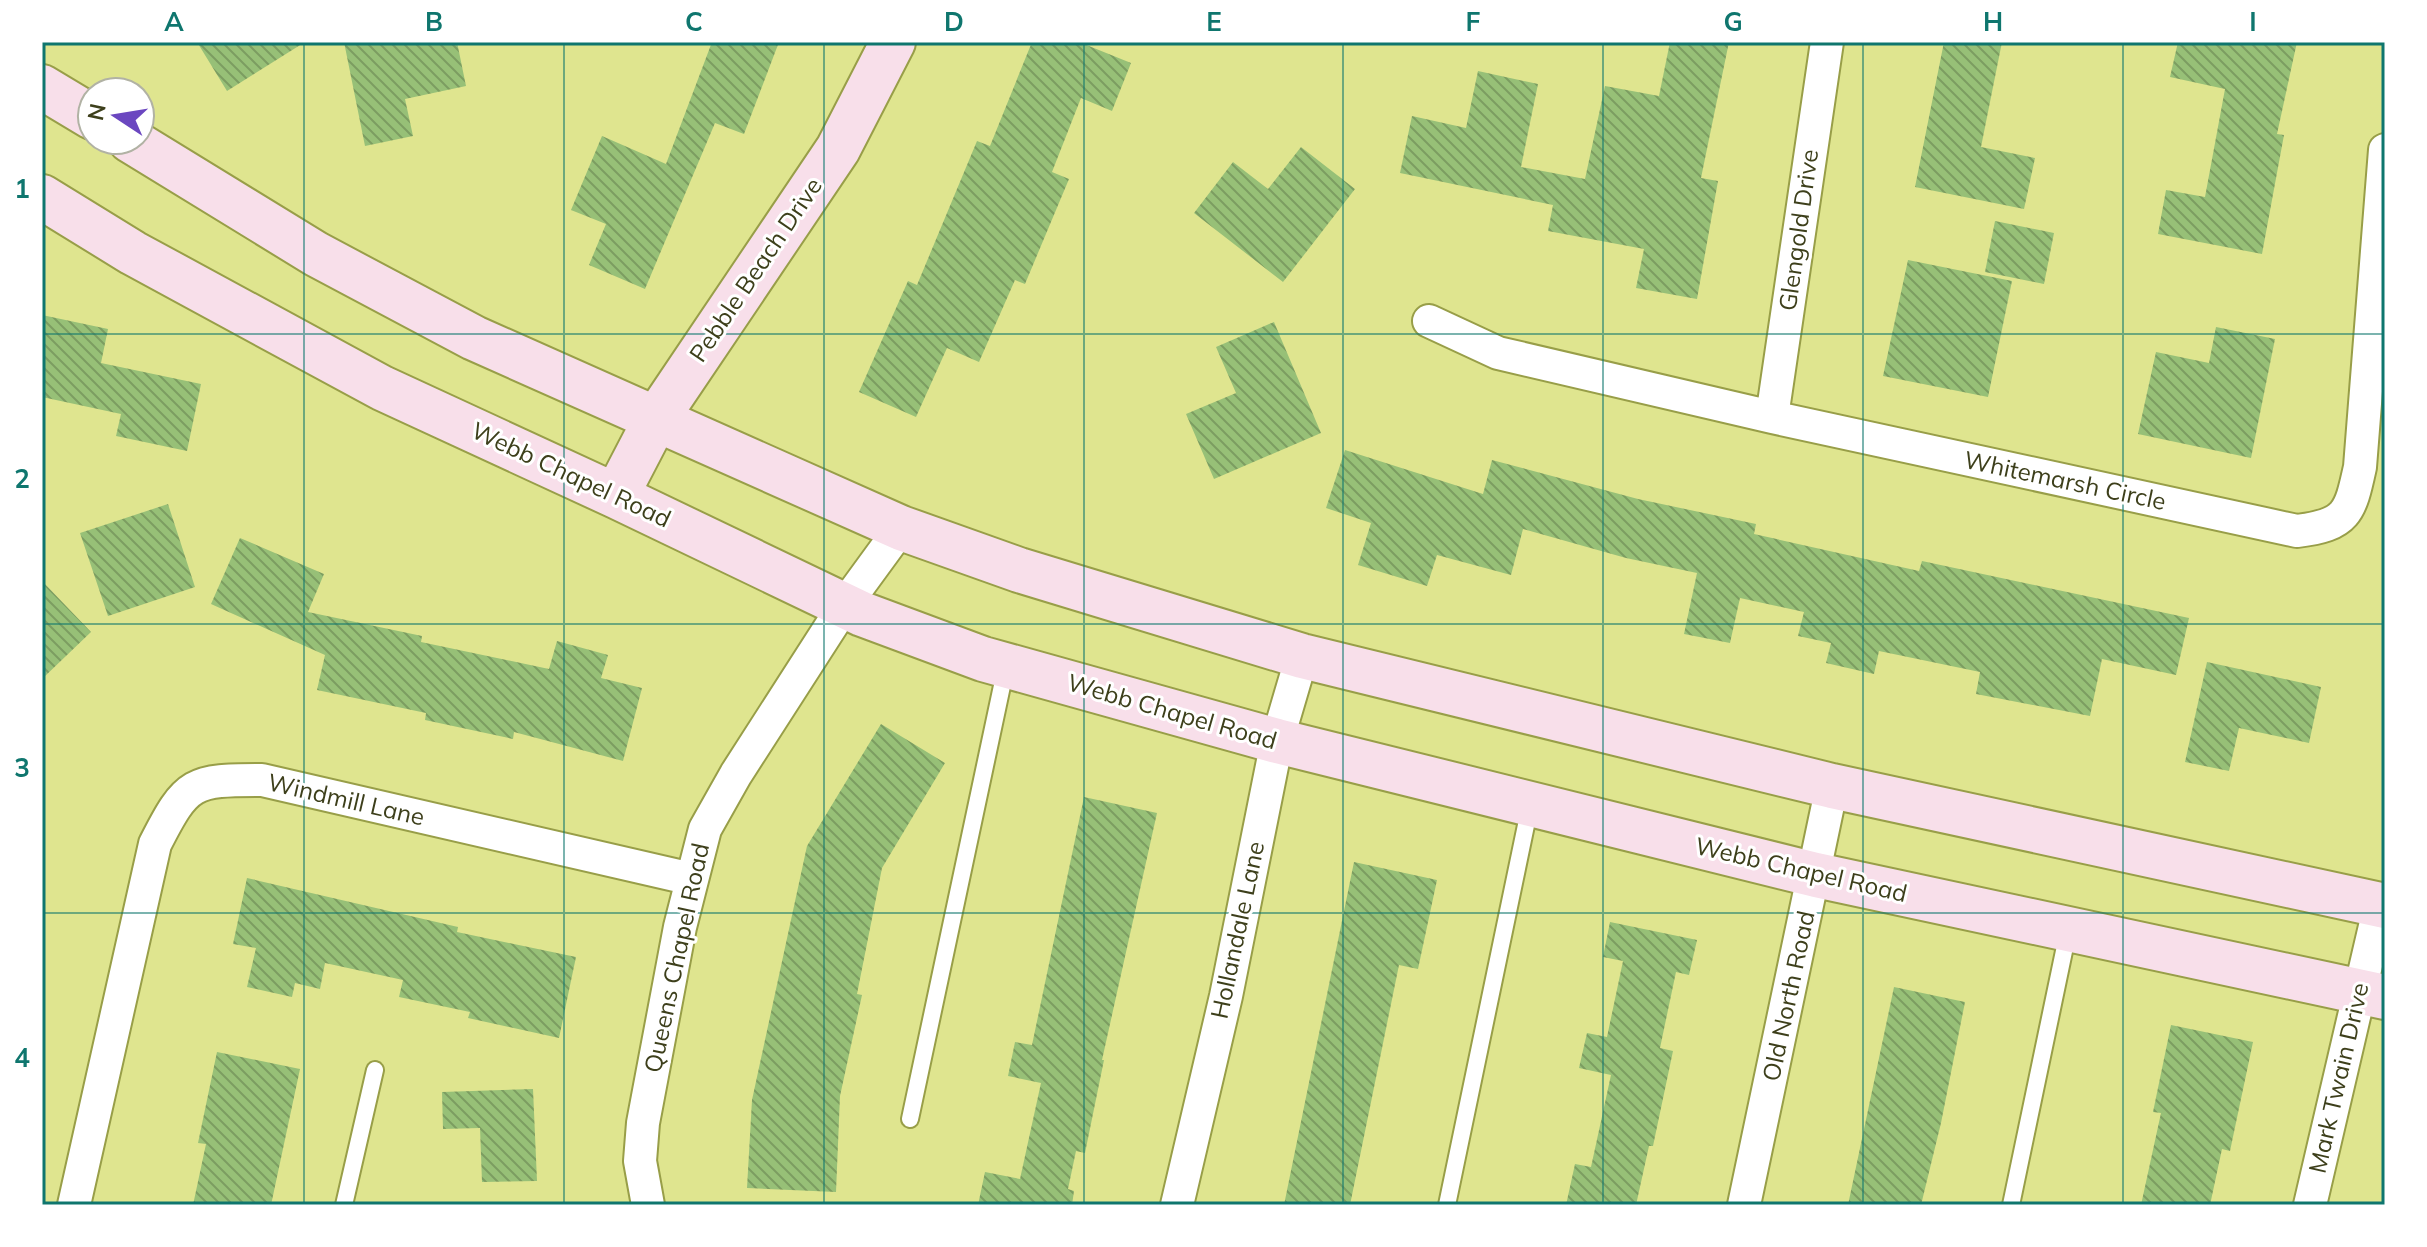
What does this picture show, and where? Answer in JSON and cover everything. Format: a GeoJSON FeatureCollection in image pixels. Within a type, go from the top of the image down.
{"type":"FeatureCollection","features":[{"type":"Feature","properties":{"kind":"main road","name":"Pebble Beach Drive"},"geometry":{"type":"LineString","coordinates":[[616,496],[656,419],[838,149],[893,42]]}},
{"type":"Feature","properties":{"kind":"main road"},"geometry":{"type":"LineString","coordinates":[[42,87],[76,107]]}},
{"type":"Feature","properties":{"kind":"main road"},"geometry":{"type":"LineString","coordinates":[[156,156],[316,254],[474,338],[901,528],[1019,570],[1302,656],[1832,786],[2382,906]]}},
{"type":"Feature","properties":{"kind":"main road","name":"Webb Chapel Road"},"geometry":{"type":"LineString","coordinates":[[42,197],[133,253],[382,388],[844,606],[1006,666],[1277,741],[1816,875],[2372,994]]}},
{"type":"Feature","properties":{"kind":"street","name":"Glengold Drive"},"geometry":{"type":"LineString","coordinates":[[1772,417],[1827,42]]}},
{"type":"Feature","properties":{"kind":"street","name":"Whitemarsh Circle"},"geometry":{"type":"LineString","coordinates":[[1429,321],[1498,353],[1772,417],[2297,531],[2322,528],[2340,520],[2353,498],[2360,467],[2385,150]]}},
{"type":"Feature","properties":{"kind":"street","name":"Queens Chapel Road"},"geometry":{"type":"LineString","coordinates":[[648,1205],[640,1161],[643,1123],[680,927],[705,829],[736,774],[844,606],[901,528]]}},
{"type":"Feature","properties":{"kind":"street","name":"Hollandale Lane"},"geometry":{"type":"LineString","coordinates":[[1177,1205],[1226,996],[1277,741],[1302,656]]}},
{"type":"Feature","properties":{"kind":"street","name":"Windmill Lane"},"geometry":{"type":"LineString","coordinates":[[74,1205],[155,844],[170,814],[187,791],[214,780],[262,780],[692,879]]}},
{"type":"Feature","properties":{"kind":"street","name":"Old North Road"},"geometry":{"type":"LineString","coordinates":[[1744,1205],[1816,875],[1832,786]]}},
{"type":"Feature","properties":{"kind":"street","name":"Mark Twain Drive"},"geometry":{"type":"LineString","coordinates":[[2310,1205],[2372,994],[2382,906]]}},
{"type":"Feature","properties":{"kind":"lane"},"geometry":{"type":"LineString","coordinates":[[910,1119],[1006,666]]}},
{"type":"Feature","properties":{"kind":"lane"},"geometry":{"type":"LineString","coordinates":[[1447,1205],[1530,804]]}},
{"type":"Feature","properties":{"kind":"lane"},"geometry":{"type":"LineString","coordinates":[[2011,1205],[2069,929]]}},
{"type":"Feature","properties":{"kind":"lane"},"geometry":{"type":"LineString","coordinates":[[344,1205],[375,1070]]}},
{"type":"Feature","properties":{"kind":"building"},"geometry":{"type":"Polygon","coordinates":[[[197,42],[305,42],[227,91],[197,42]]]}},
{"type":"Feature","properties":{"kind":"building"},"geometry":{"type":"Polygon","coordinates":[[[344,42],[457,42],[466,86],[405,99],[413,136],[365,146],[344,42]]]}},
{"type":"Feature","properties":{"kind":"building"},"geometry":{"type":"Polygon","coordinates":[[[712,42],[779,42],[744,134],[715,123],[645,289],[589,265],[606,224],[571,210],[602,136],[666,164],[712,42]]]}},
{"type":"Feature","properties":{"kind":"building"},"geometry":{"type":"Polygon","coordinates":[[[1032,42],[1079,42],[1131,63],[1112,111],[1081,98],[1052,172],[1069,179],[1025,284],[1015,280],[979,362],[947,348],[916,417],[859,392],[908,281],[917,285],[977,141],[990,146],[1032,42]]]}},
{"type":"Feature","properties":{"kind":"building"},"geometry":{"type":"Polygon","coordinates":[[[1670,42],[1729,42],[1701,178],[1718,181],[1697,299],[1636,288],[1644,249],[1548,231],[1553,205],[1400,173],[1412,116],[1466,128],[1478,71],[1538,84],[1521,167],[1585,179],[1605,86],[1659,96],[1670,42]]]}},
{"type":"Feature","properties":{"kind":"building"},"geometry":{"type":"Polygon","coordinates":[[[1944,42],[2002,42],[1981,147],[2035,158],[2024,209],[1915,187],[1944,42]]]}},
{"type":"Feature","properties":{"kind":"building"},"geometry":{"type":"Polygon","coordinates":[[[2178,42],[2297,42],[2277,134],[2284,135],[2262,254],[2158,234],[2166,190],[2205,197],[2225,89],[2170,77],[2178,42]]]}},
{"type":"Feature","properties":{"kind":"building"},"geometry":{"type":"Polygon","coordinates":[[[1301,147],[1355,189],[1283,282],[1194,213],[1233,162],[1268,189],[1301,147]]]}},
{"type":"Feature","properties":{"kind":"building"},"geometry":{"type":"Polygon","coordinates":[[[1995,221],[2054,233],[2044,284],[1985,272],[1995,221]]]}},
{"type":"Feature","properties":{"kind":"building"},"geometry":{"type":"Polygon","coordinates":[[[1908,260],[2012,281],[1988,397],[1883,376],[1908,260]]]}},
{"type":"Feature","properties":{"kind":"building"},"geometry":{"type":"Polygon","coordinates":[[[42,315],[108,329],[101,363],[201,384],[187,451],[116,436],[121,414],[42,397],[42,315]]]}},
{"type":"Feature","properties":{"kind":"building"},"geometry":{"type":"Polygon","coordinates":[[[1274,322],[1321,433],[1214,479],[1186,414],[1236,393],[1216,347],[1274,322]]]}},
{"type":"Feature","properties":{"kind":"building"},"geometry":{"type":"Polygon","coordinates":[[[2216,327],[2275,339],[2251,458],[2138,434],[2156,352],[2209,363],[2216,327]]]}},
{"type":"Feature","properties":{"kind":"building"},"geometry":{"type":"Polygon","coordinates":[[[1345,450],[1483,494],[1492,460],[1638,499],[1756,524],[1754,534],[1919,571],[1922,561],[2189,618],[2176,675],[2102,659],[2090,716],[1976,694],[1980,672],[1879,651],[1874,674],[1826,663],[1831,643],[1798,636],[1804,612],[1740,598],[1730,643],[1684,634],[1697,573],[1626,558],[1523,529],[1511,575],[1437,555],[1427,586],[1358,565],[1371,523],[1326,508],[1345,450]]]}},
{"type":"Feature","properties":{"kind":"building"},"geometry":{"type":"Polygon","coordinates":[[[168,504],[195,587],[108,616],[80,533],[168,504]]]}},
{"type":"Feature","properties":{"kind":"building"},"geometry":{"type":"Polygon","coordinates":[[[240,538],[324,574],[308,612],[422,636],[421,642],[549,669],[557,641],[608,655],[601,678],[642,688],[623,761],[514,732],[513,739],[425,720],[426,713],[317,690],[325,655],[211,604],[240,538]]]}},
{"type":"Feature","properties":{"kind":"building"},"geometry":{"type":"Polygon","coordinates":[[[42,581],[91,632],[42,679],[42,581]]]}},
{"type":"Feature","properties":{"kind":"building"},"geometry":{"type":"Polygon","coordinates":[[[2207,662],[2321,687],[2309,743],[2239,728],[2229,771],[2185,762],[2207,662]]]}},
{"type":"Feature","properties":{"kind":"building"},"geometry":{"type":"Polygon","coordinates":[[[881,724],[945,763],[882,868],[857,994],[862,995],[840,1096],[836,1192],[747,1188],[752,1100],[807,846],[881,724]]]}},
{"type":"Feature","properties":{"kind":"building"},"geometry":{"type":"Polygon","coordinates":[[[1084,797],[1157,813],[1102,1060],[1085,1153],[1076,1151],[1068,1189],[1074,1191],[1072,1205],[978,1205],[985,1172],[1020,1179],[1041,1083],[1008,1076],[1015,1042],[1032,1045],[1084,797]]]}},
{"type":"Feature","properties":{"kind":"building"},"geometry":{"type":"Polygon","coordinates":[[[1354,862],[1437,880],[1418,969],[1399,965],[1350,1205],[1284,1205],[1354,862]]]}},
{"type":"Feature","properties":{"kind":"building"},"geometry":{"type":"Polygon","coordinates":[[[247,878],[458,927],[457,932],[576,957],[559,1038],[468,1018],[470,1012],[399,997],[403,980],[325,963],[320,989],[295,983],[292,997],[247,987],[256,948],[233,944],[247,878]]]}},
{"type":"Feature","properties":{"kind":"building"},"geometry":{"type":"Polygon","coordinates":[[[1610,922],[1697,940],[1689,975],[1676,972],[1660,1048],[1673,1051],[1653,1146],[1649,1146],[1636,1205],[1566,1205],[1575,1164],[1591,1167],[1611,1075],[1579,1068],[1587,1033],[1607,1037],[1623,961],[1603,957],[1610,922]]]}},
{"type":"Feature","properties":{"kind":"building"},"geometry":{"type":"Polygon","coordinates":[[[1894,987],[1965,1002],[1941,1123],[1921,1205],[1848,1205],[1894,987]]]}},
{"type":"Feature","properties":{"kind":"building"},"geometry":{"type":"Polygon","coordinates":[[[2171,1025],[2253,1042],[2230,1151],[2222,1149],[2210,1205],[2141,1205],[2161,1113],[2153,1112],[2171,1025]]]}},
{"type":"Feature","properties":{"kind":"building"},"geometry":{"type":"Polygon","coordinates":[[[217,1052],[300,1069],[271,1205],[193,1205],[206,1144],[198,1143],[217,1052]]]}},
{"type":"Feature","properties":{"kind":"building"},"geometry":{"type":"Polygon","coordinates":[[[533,1089],[537,1181],[482,1182],[480,1128],[443,1129],[442,1092],[533,1089]]]}}]}
